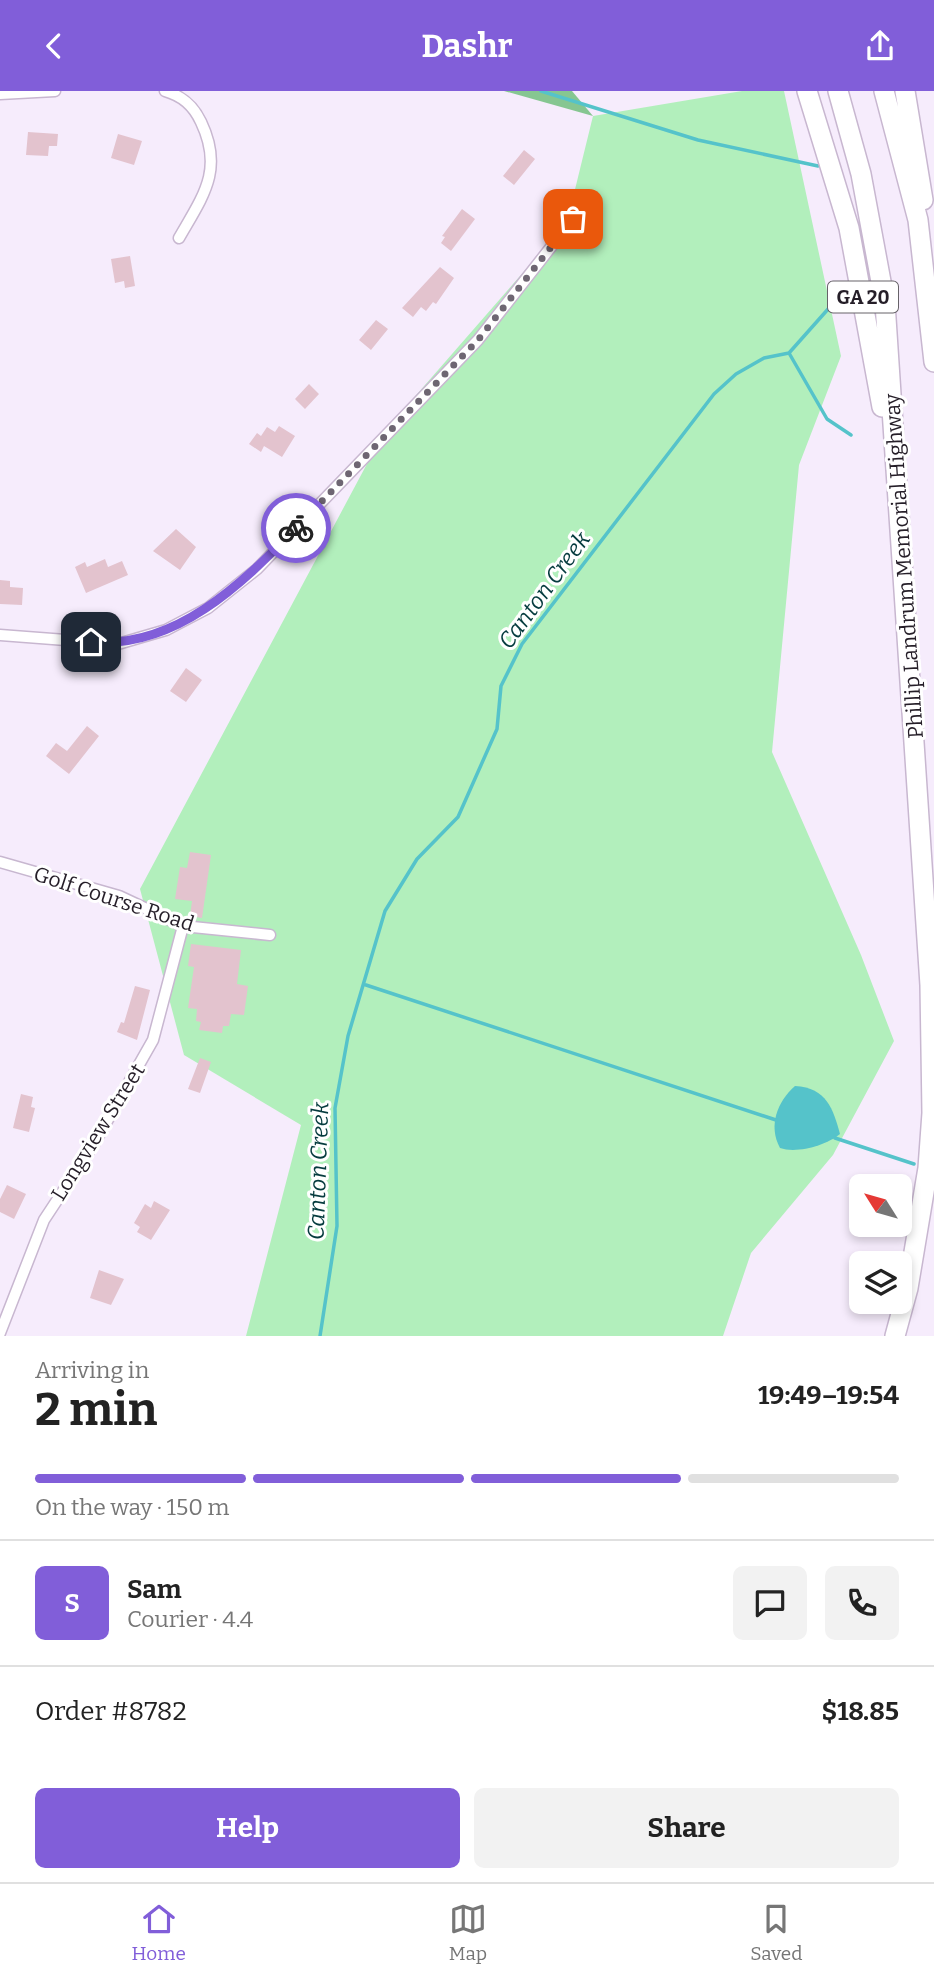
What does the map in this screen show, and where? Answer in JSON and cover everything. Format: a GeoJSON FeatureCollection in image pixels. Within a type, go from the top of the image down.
{"type":"FeatureCollection","features":[{"type":"Feature","properties":{"kind":"highway","name":"GA 20"},"geometry":{"type":"LineString","coordinates":[[807,91],[849,228],[901,508]]}},
{"type":"Feature","properties":{"kind":"highway","name":"Phillip Landrum Memorial Highway"},"geometry":{"type":"LineString","coordinates":[[838,91],[862,174],[883,292],[901,508],[933,1062],[928,1168],[908,1288],[895,1336]]}},
{"type":"Feature","properties":{"kind":"highway"},"geometry":{"type":"LineString","coordinates":[[884,91],[918,221],[934,362]]}},
{"type":"Feature","properties":{"kind":"highway","name":"GA 20"},"geometry":{"type":"LineString","coordinates":[[905,91],[922,186],[930,313]]}},
{"type":"Feature","properties":{"kind":"street"},"geometry":{"type":"LineString","coordinates":[[0,94],[55,91]]}},
{"type":"Feature","properties":{"kind":"street"},"geometry":{"type":"LineString","coordinates":[[165,91],[178,94],[199,118],[209,140],[213,165],[205,191],[179,238]]}},
{"type":"Feature","properties":{"kind":"street"},"geometry":{"type":"LineString","coordinates":[[0,635],[118,645],[166,630],[208,608],[257,569],[478,340],[573,219]]}},
{"type":"Feature","properties":{"kind":"street","name":"Golf Course Road"},"geometry":{"type":"LineString","coordinates":[[0,862],[119,896],[183,926],[270,935]]}},
{"type":"Feature","properties":{"kind":"street","name":"Longview Street"},"geometry":{"type":"LineString","coordinates":[[0,1333],[44,1220],[94,1145],[153,1040],[183,926]]}},
{"type":"Feature","properties":{"kind":"green space"},"geometry":{"type":"Polygon","coordinates":[[[504,91],[572,91],[593,116],[504,91]]]}},
{"type":"Feature","properties":{"kind":"green space"},"geometry":{"type":"Polygon","coordinates":[[[742,91],[784,91],[841,356],[799,465],[772,752],[861,955],[894,1041],[833,1155],[751,1253],[723,1336],[246,1336],[301,1125],[184,1055],[140,889],[384,432],[567,222],[593,116],[742,91]]]}},
{"type":"Feature","properties":{"kind":"water"},"geometry":{"type":"Polygon","coordinates":[[[795,1086],[815,1091],[827,1101],[840,1134],[828,1142],[812,1147],[795,1150],[780,1148],[776,1140],[776,1115],[783,1099],[795,1086]]]}},
{"type":"Feature","properties":{"kind":"building"},"geometry":{"type":"Polygon","coordinates":[[[28,132],[58,134],[57,146],[49,146],[48,156],[26,155],[28,132]]]}},
{"type":"Feature","properties":{"kind":"building"},"geometry":{"type":"Polygon","coordinates":[[[118,134],[142,141],[134,165],[111,158],[118,134]]]}},
{"type":"Feature","properties":{"kind":"building"},"geometry":{"type":"Polygon","coordinates":[[[524,150],[535,159],[514,185],[503,176],[524,150]]]}},
{"type":"Feature","properties":{"kind":"building"},"geometry":{"type":"Polygon","coordinates":[[[462,209],[475,219],[451,251],[441,243],[445,237],[442,236],[462,209]]]}},
{"type":"Feature","properties":{"kind":"building"},"geometry":{"type":"Polygon","coordinates":[[[130,256],[135,286],[125,288],[124,281],[115,283],[111,259],[130,256]]]}},
{"type":"Feature","properties":{"kind":"building"},"geometry":{"type":"Polygon","coordinates":[[[440,267],[454,278],[436,304],[433,302],[426,311],[421,307],[413,317],[402,308],[440,267]]]}},
{"type":"Feature","properties":{"kind":"building"},"geometry":{"type":"Polygon","coordinates":[[[376,320],[388,329],[371,350],[359,340],[376,320]]]}},
{"type":"Feature","properties":{"kind":"building"},"geometry":{"type":"Polygon","coordinates":[[[309,384],[319,394],[305,409],[295,399],[309,384]]]}},
{"type":"Feature","properties":{"kind":"building"},"geometry":{"type":"Polygon","coordinates":[[[279,426],[295,436],[282,457],[264,446],[261,452],[249,444],[257,433],[261,436],[267,427],[275,432],[279,426]]]}},
{"type":"Feature","properties":{"kind":"building"},"geometry":{"type":"Polygon","coordinates":[[[176,529],[196,547],[180,570],[153,551],[176,529]]]}},
{"type":"Feature","properties":{"kind":"building"},"geometry":{"type":"Polygon","coordinates":[[[105,559],[108,567],[122,561],[128,575],[86,593],[75,567],[85,562],[87,567],[105,559]]]}},
{"type":"Feature","properties":{"kind":"building"},"geometry":{"type":"Polygon","coordinates":[[[0,580],[10,581],[10,587],[23,588],[22,605],[0,604],[0,580]]]}},
{"type":"Feature","properties":{"kind":"building"},"geometry":{"type":"Polygon","coordinates":[[[186,668],[202,680],[186,702],[170,691],[186,668]]]}},
{"type":"Feature","properties":{"kind":"building"},"geometry":{"type":"Polygon","coordinates":[[[87,726],[99,736],[69,774],[46,756],[56,743],[67,751],[87,726]]]}},
{"type":"Feature","properties":{"kind":"building"},"geometry":{"type":"Polygon","coordinates":[[[190,852],[211,855],[202,918],[190,916],[192,901],[175,899],[180,867],[187,868],[190,852]]]}},
{"type":"Feature","properties":{"kind":"building"},"geometry":{"type":"Polygon","coordinates":[[[191,944],[241,950],[237,984],[248,986],[244,1015],[231,1014],[229,1026],[223,1026],[222,1033],[199,1030],[201,1022],[196,1021],[197,1009],[188,1008],[194,967],[188,966],[191,944]]]}},
{"type":"Feature","properties":{"kind":"building"},"geometry":{"type":"Polygon","coordinates":[[[135,986],[150,990],[137,1040],[117,1032],[121,1022],[124,1023],[135,986]]]}},
{"type":"Feature","properties":{"kind":"building"},"geometry":{"type":"Polygon","coordinates":[[[200,1058],[211,1062],[200,1093],[188,1089],[200,1058]]]}},
{"type":"Feature","properties":{"kind":"building"},"geometry":{"type":"Polygon","coordinates":[[[21,1094],[33,1097],[31,1107],[35,1108],[29,1132],[13,1128],[21,1094]]]}},
{"type":"Feature","properties":{"kind":"building"},"geometry":{"type":"Polygon","coordinates":[[[7,1185],[26,1194],[14,1219],[0,1212],[0,1199],[7,1185]]]}},
{"type":"Feature","properties":{"kind":"building"},"geometry":{"type":"Polygon","coordinates":[[[154,1201],[170,1210],[151,1240],[137,1232],[140,1227],[134,1223],[145,1204],[151,1208],[154,1201]]]}},
{"type":"Feature","properties":{"kind":"building"},"geometry":{"type":"Polygon","coordinates":[[[99,1270],[124,1279],[111,1305],[90,1298],[99,1270]]]}},
{"type":"Feature","properties":{"kind":"waterway","name":"Canton Creek"},"geometry":{"type":"LineString","coordinates":[[541,91],[698,140],[818,166]]}},
{"type":"Feature","properties":{"kind":"waterway","name":"Canton Creek"},"geometry":{"type":"LineString","coordinates":[[320,1336],[337,1226],[335,1108],[348,1036],[385,911],[417,859],[458,817],[497,729],[501,686],[522,644],[714,394],[736,374],[764,358],[789,353],[837,299]]}},
{"type":"Feature","properties":{"kind":"waterway"},"geometry":{"type":"LineString","coordinates":[[789,353],[827,419],[851,435]]}},
{"type":"Feature","properties":{"kind":"waterway"},"geometry":{"type":"LineString","coordinates":[[366,985],[776,1120]]}},
{"type":"Feature","properties":{"kind":"waterway"},"geometry":{"type":"LineString","coordinates":[[835,1138],[914,1164]]}},
{"type":"Feature","properties":{"kind":"way so far"},"geometry":{"type":"LineString","coordinates":[[296,528],[478,340],[573,219]]}},
{"type":"Feature","properties":{"kind":"route"},"geometry":{"type":"LineString","coordinates":[[91,642],[118,645],[166,630],[208,608],[257,569],[296,528]]}}]}
